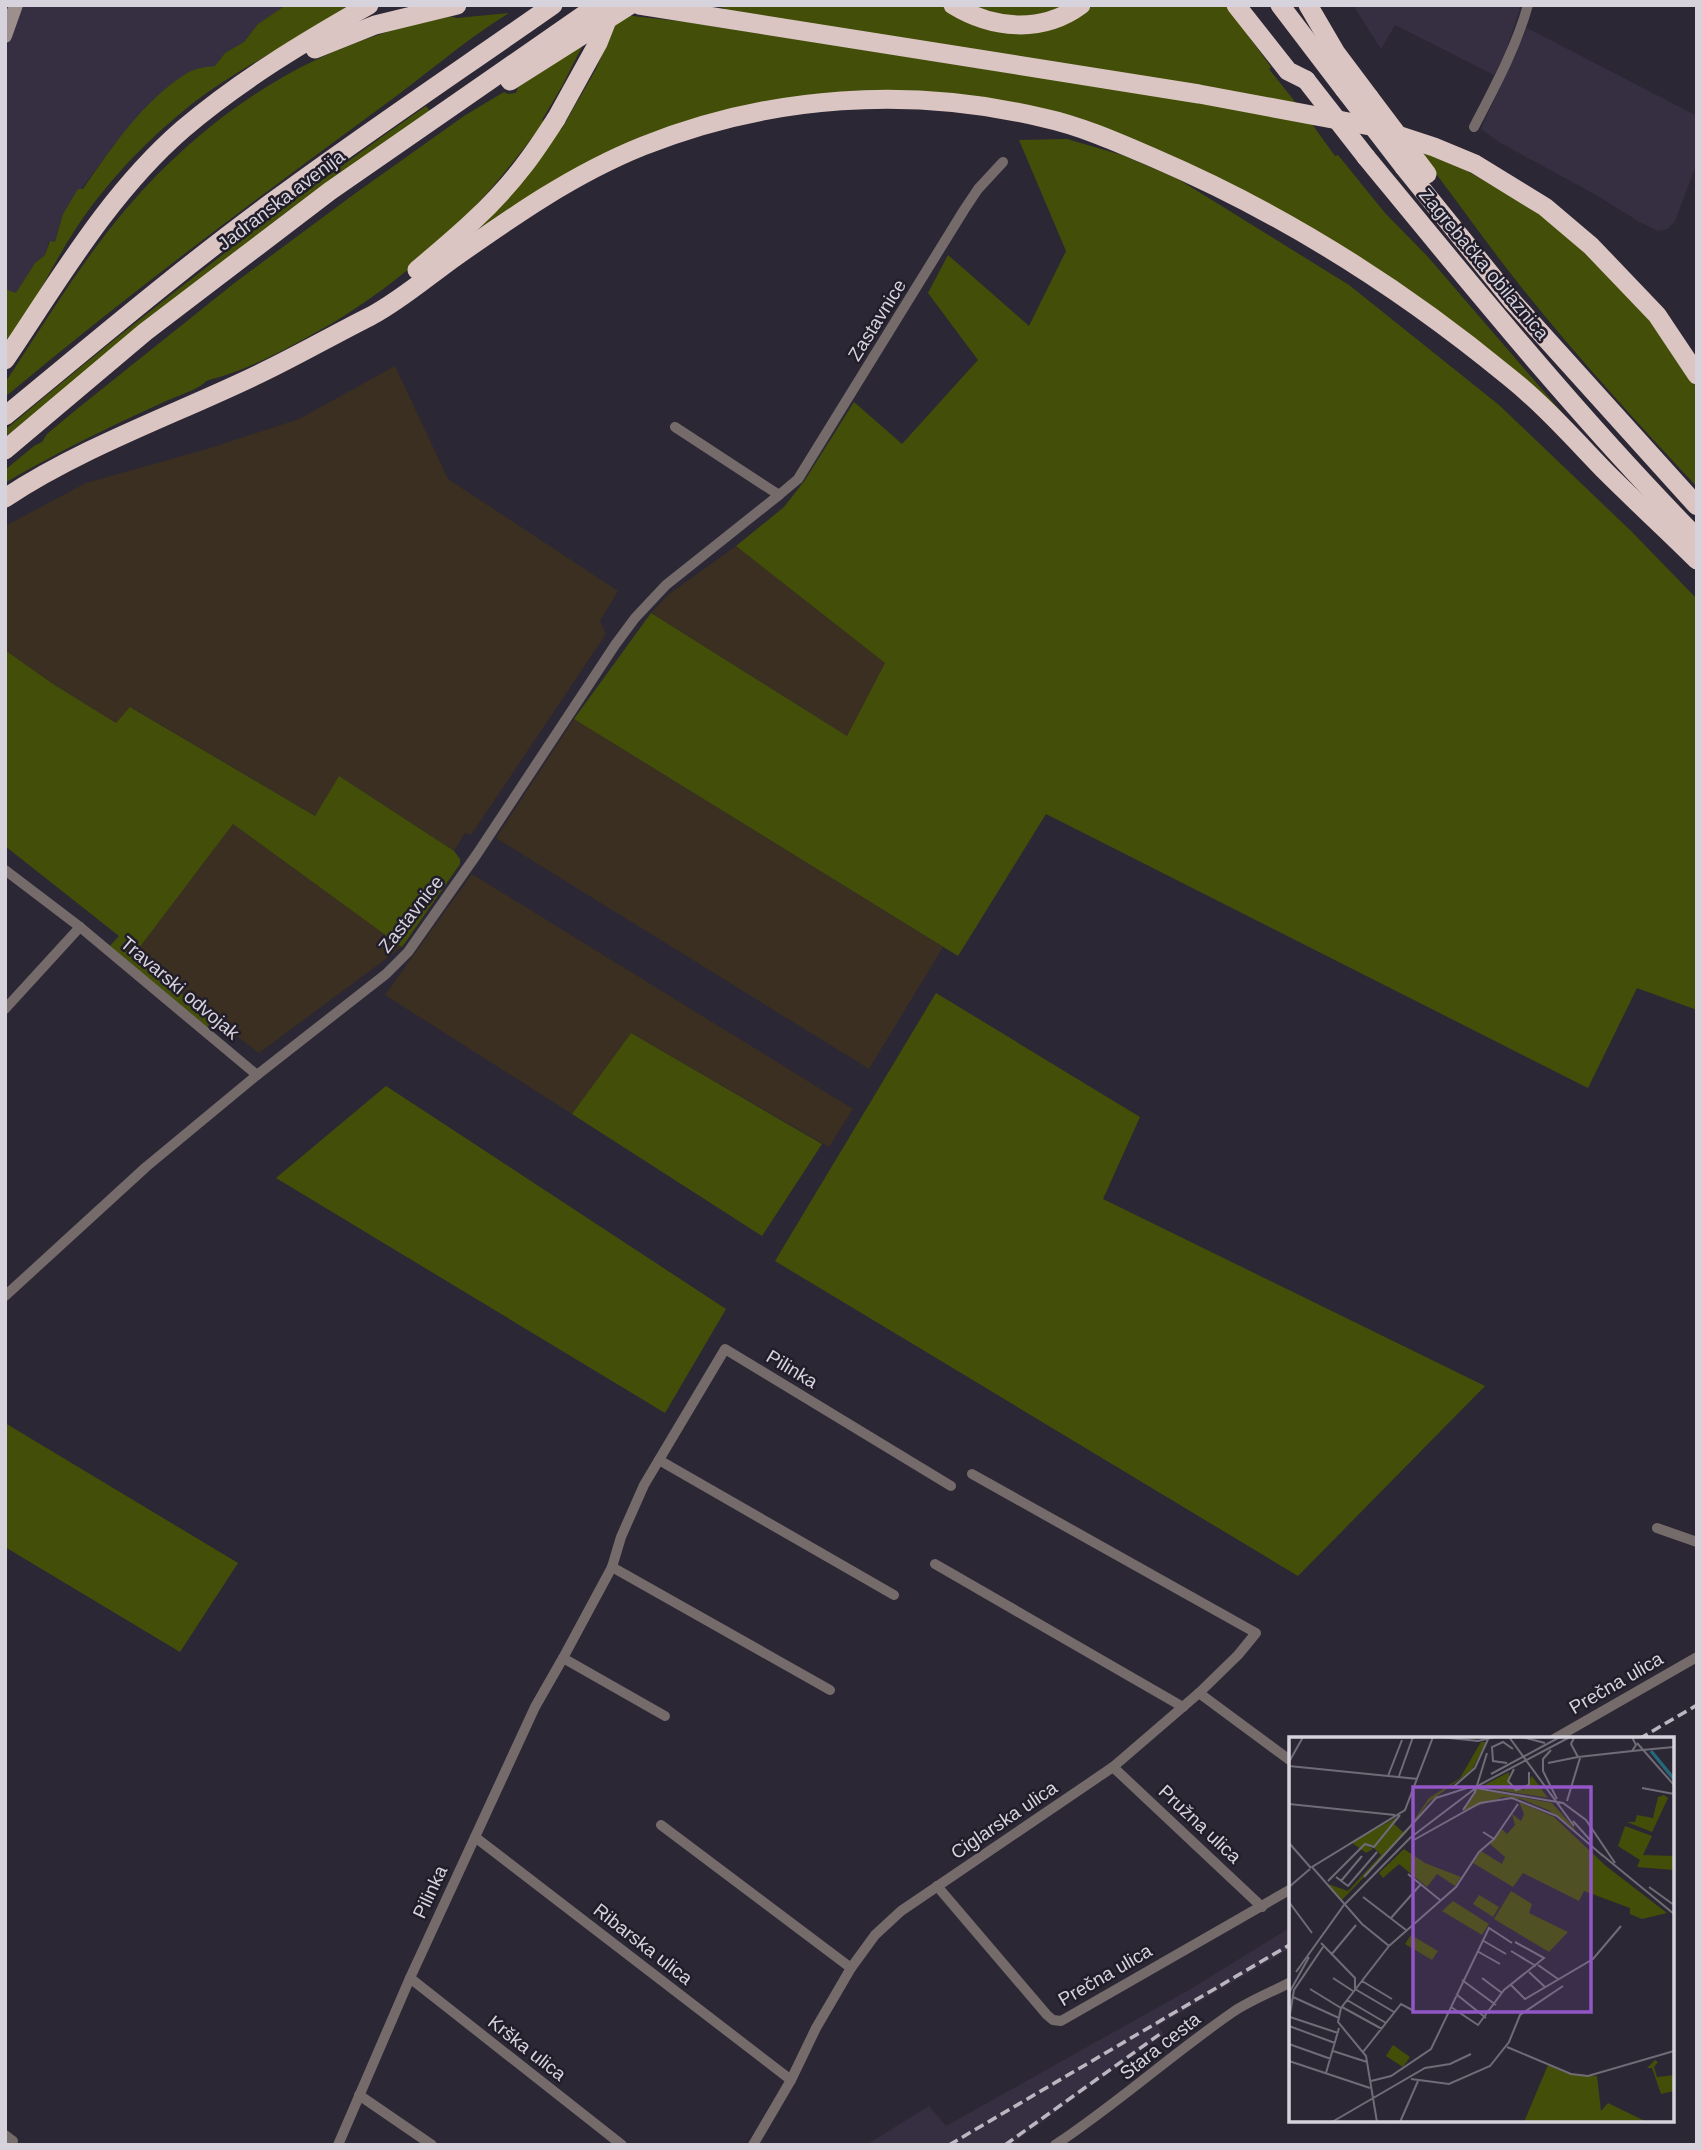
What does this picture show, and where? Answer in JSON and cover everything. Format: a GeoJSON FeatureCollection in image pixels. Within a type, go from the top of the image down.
{"type":"FeatureCollection","features":[{"type":"Feature","properties":{"kind":"highway"},"geometry":{"type":"LineString","coordinates":[[5,360],[89,233],[144,168],[182,130],[283,56],[369,5]]}},
{"type":"Feature","properties":{"kind":"highway"},"geometry":{"type":"LineString","coordinates":[[220,100],[270,71],[348,35],[375,25],[457,5]]}},
{"type":"Feature","properties":{"kind":"highway"},"geometry":{"type":"LineString","coordinates":[[433,87],[468,51],[534,5]]}},
{"type":"Feature","properties":{"kind":"highway","name":"Jadranska avenija"},"geometry":{"type":"LineString","coordinates":[[5,416],[273,201],[554,5]]}},
{"type":"Feature","properties":{"kind":"highway","name":"Jadranska avenija"},"geometry":{"type":"LineString","coordinates":[[5,450],[145,332],[330,191],[598,5]]}},
{"type":"Feature","properties":{"kind":"highway"},"geometry":{"type":"LineString","coordinates":[[348,326],[454,239],[522,169],[556,119],[597,43],[613,5]]}},
{"type":"Feature","properties":{"kind":"highway"},"geometry":{"type":"LineString","coordinates":[[455,105],[510,81],[630,5]]}},
{"type":"Feature","properties":{"kind":"highway"},"geometry":{"type":"LineString","coordinates":[[639,5],[1199,94],[1370,126],[1434,147],[1475,164],[1545,207],[1591,246],[1657,314],[1697,375]]}},
{"type":"Feature","properties":{"kind":"highway"},"geometry":{"type":"LineString","coordinates":[[953,5],[985,21],[1024,26],[1062,17],[1081,5]]}},
{"type":"Feature","properties":{"kind":"highway"},"geometry":{"type":"LineString","coordinates":[[1236,5],[1288,71],[1306,80]]}},
{"type":"Feature","properties":{"kind":"highway","name":"Zagrebačka obilaznica"},"geometry":{"type":"LineString","coordinates":[[1252,5],[1366,157],[1535,361],[1628,466],[1697,538]]}},
{"type":"Feature","properties":{"kind":"highway","name":"Zagrebačka obilaznica"},"geometry":{"type":"LineString","coordinates":[[1280,5],[1404,167],[1513,302],[1697,506]]}},
{"type":"Feature","properties":{"kind":"highway"},"geometry":{"type":"LineString","coordinates":[[1308,5],[1336,53],[1427,174],[1438,209]]}},
{"type":"Feature","properties":{"kind":"highway"},"geometry":{"type":"LineString","coordinates":[[5,498],[95,448],[257,375],[375,313],[513,216],[597,166],[640,147],[711,123],[762,111],[803,103],[889,99],[952,102],[1047,118],[1117,142],[1204,180],[1269,213],[1377,278],[1511,379],[1697,560]]}},
{"type":"Feature","properties":{"kind":"main road"},"geometry":{"type":"LineString","coordinates":[[5,36],[16,5]]}},
{"type":"Feature","properties":{"kind":"street"},"geometry":{"type":"LineString","coordinates":[[1474,127],[1499,78],[1524,21],[1528,5]]}},
{"type":"Feature","properties":{"kind":"street","name":"Zastavnice"},"geometry":{"type":"LineString","coordinates":[[5,1296],[146,1167],[257,1075],[386,974],[408,952],[635,618],[666,585],[779,495],[804,470],[964,210],[978,189],[1003,162]]}},
{"type":"Feature","properties":{"kind":"street"},"geometry":{"type":"LineString","coordinates":[[675,427],[779,495]]}},
{"type":"Feature","properties":{"kind":"street","name":"Travarski odvojak"},"geometry":{"type":"LineString","coordinates":[[5,870],[80,927],[257,1075]]}},
{"type":"Feature","properties":{"kind":"street"},"geometry":{"type":"LineString","coordinates":[[5,1009],[80,927]]}},
{"type":"Feature","properties":{"kind":"street","name":"Pilinka"},"geometry":{"type":"LineString","coordinates":[[338,2145],[410,1978],[535,1707],[612,1567],[633,1508],[725,1349],[951,1486]]}},
{"type":"Feature","properties":{"kind":"street"},"geometry":{"type":"LineString","coordinates":[[659,1460],[894,1595]]}},
{"type":"Feature","properties":{"kind":"street","name":"Ciglarska ulica"},"geometry":{"type":"LineString","coordinates":[[752,2145],[791,2080],[816,2028],[851,1968],[875,1935],[901,1911],[1113,1767],[1199,1693],[1238,1655],[1256,1633],[972,1474]]}},
{"type":"Feature","properties":{"kind":"street"},"geometry":{"type":"LineString","coordinates":[[1657,1528],[1697,1542]]}},
{"type":"Feature","properties":{"kind":"street"},"geometry":{"type":"LineString","coordinates":[[934,1564],[1183,1707]]}},
{"type":"Feature","properties":{"kind":"street"},"geometry":{"type":"LineString","coordinates":[[612,1567],[830,1690]]}},
{"type":"Feature","properties":{"kind":"street","name":"Prečna ulica"},"geometry":{"type":"LineString","coordinates":[[1557,1737],[1697,1657]]}},
{"type":"Feature","properties":{"kind":"street"},"geometry":{"type":"LineString","coordinates":[[563,1658],[665,1716]]}},
{"type":"Feature","properties":{"kind":"street"},"geometry":{"type":"LineString","coordinates":[[1199,1693],[1289,1760]]}},
{"type":"Feature","properties":{"kind":"street","name":"Pružna ulica"},"geometry":{"type":"LineString","coordinates":[[1113,1767],[1262,1906]]}},
{"type":"Feature","properties":{"kind":"street"},"geometry":{"type":"LineString","coordinates":[[661,1825],[851,1968]]}},
{"type":"Feature","properties":{"kind":"street","name":"Ribarska ulica"},"geometry":{"type":"LineString","coordinates":[[475,1837],[791,2080]]}},
{"type":"Feature","properties":{"kind":"street","name":"Prečna ulica"},"geometry":{"type":"LineString","coordinates":[[937,1886],[1047,2015],[1053,2020],[1061,2021],[1289,1890]]}},
{"type":"Feature","properties":{"kind":"street","name":"Krška ulica"},"geometry":{"type":"LineString","coordinates":[[410,1978],[622,2145]]}},
{"type":"Feature","properties":{"kind":"street","name":"Stara cesta"},"geometry":{"type":"LineString","coordinates":[[1055,2145],[1236,2010],[1289,1983]]}},
{"type":"Feature","properties":{"kind":"street"},"geometry":{"type":"LineString","coordinates":[[359,2095],[432,2145]]}},
{"type":"Feature","properties":{"kind":"shaded area"},"geometry":{"type":"Polygon","coordinates":[[[22,5],[286,5],[258,24],[244,42],[225,53],[215,66],[191,71],[170,86],[132,124],[63,214],[55,242],[49,241],[45,255],[35,263],[5,311],[5,52],[22,5]]]}},
{"type":"Feature","properties":{"kind":"shaded area"},"geometry":{"type":"Polygon","coordinates":[[[1353,5],[1521,5],[1505,54],[1494,75],[1395,25],[1381,49],[1353,5]]]}},
{"type":"Feature","properties":{"kind":"shaded area"},"geometry":{"type":"Polygon","coordinates":[[[1527,28],[1697,116],[1697,163],[1675,221],[1668,229],[1658,231],[1638,221],[1499,142],[1481,129],[1527,28]]]}},
{"type":"Feature","properties":{"kind":"shaded area"},"geometry":{"type":"Polygon","coordinates":[[[395,366],[448,479],[618,591],[600,621],[606,634],[471,835],[465,833],[454,851],[339,776],[315,816],[131,707],[116,723],[5,650],[5,526],[86,483],[207,449],[299,419],[395,366]]]}},
{"type":"Feature","properties":{"kind":"shaded area"},"geometry":{"type":"Polygon","coordinates":[[[736,546],[885,663],[847,736],[651,613],[668,595],[736,546]]]}},
{"type":"Feature","properties":{"kind":"shaded area"},"geometry":{"type":"Polygon","coordinates":[[[574,719],[943,947],[869,1069],[496,838],[574,719]]]}},
{"type":"Feature","properties":{"kind":"shaded area"},"geometry":{"type":"Polygon","coordinates":[[[233,824],[402,947],[259,1053],[133,956],[233,824]]]}},
{"type":"Feature","properties":{"kind":"shaded area"},"geometry":{"type":"Polygon","coordinates":[[[472,874],[853,1109],[829,1147],[631,1033],[572,1114],[385,995],[472,874]]]}},
{"type":"Feature","properties":{"kind":"shaded area"},"geometry":{"type":"Polygon","coordinates":[[[1289,1928],[1289,1949],[1158,2026],[1164,2035],[1011,2145],[866,2145],[929,2106],[946,2126],[1189,1990],[1289,1928]]]}},
{"type":"Feature","properties":{"kind":"green space"},"geometry":{"type":"Polygon","coordinates":[[[286,5],[355,5],[208,92],[142,149],[85,215],[5,347],[5,289],[16,293],[35,263],[45,255],[50,241],[55,242],[63,214],[78,189],[83,189],[130,125],[173,83],[192,71],[215,66],[225,53],[244,42],[258,24],[286,5]]]}},
{"type":"Feature","properties":{"kind":"green space"},"geometry":{"type":"Polygon","coordinates":[[[710,5],[943,5],[969,23],[1088,10],[1093,5],[1226,5],[1271,67],[1269,69],[1296,103],[724,10],[710,5]]]}},
{"type":"Feature","properties":{"kind":"green space"},"geometry":{"type":"Polygon","coordinates":[[[965,5],[1069,5],[1025,20],[965,5]]]}},
{"type":"Feature","properties":{"kind":"green space"},"geometry":{"type":"Polygon","coordinates":[[[509,13],[458,48],[188,251],[5,397],[5,383],[109,229],[152,180],[210,127],[274,82],[344,47],[430,19],[509,13]]]}},
{"type":"Feature","properties":{"kind":"green space"},"geometry":{"type":"Polygon","coordinates":[[[624,15],[687,22],[1309,120],[1335,156],[1338,155],[1385,213],[1428,257],[1565,416],[1352,253],[1038,110],[758,104],[478,230],[532,168],[534,169],[533,166],[558,129],[561,130],[596,69],[618,18],[624,15]]]}},
{"type":"Feature","properties":{"kind":"green space"},"geometry":{"type":"Polygon","coordinates":[[[584,43],[542,120],[544,121],[498,181],[447,235],[392,283],[329,325],[285,349],[255,364],[208,380],[192,390],[145,410],[5,483],[5,470],[237,281],[464,116],[504,92],[516,93],[518,87],[584,43]]]}},
{"type":"Feature","properties":{"kind":"green space"},"geometry":{"type":"Polygon","coordinates":[[[426,106],[430,111],[285,213],[5,437],[5,430],[160,304],[318,183],[426,106]]]}},
{"type":"Feature","properties":{"kind":"green space"},"geometry":{"type":"Polygon","coordinates":[[[1067,139],[1122,155],[1178,179],[1349,285],[1499,405],[1631,531],[1697,599],[1697,1010],[1637,988],[1588,1088],[1046,814],[958,956],[574,719],[651,613],[847,736],[885,663],[736,546],[784,507],[805,480],[854,402],[902,444],[978,360],[928,293],[948,255],[1029,326],[1066,251],[1019,140],[1067,139]]]}},
{"type":"Feature","properties":{"kind":"green space"},"geometry":{"type":"Polygon","coordinates":[[[1418,150],[1462,168],[1523,203],[1561,230],[1641,308],[1697,388],[1697,487],[1556,329],[1499,259],[1418,150]]]}},
{"type":"Feature","properties":{"kind":"green space"},"geometry":{"type":"Polygon","coordinates":[[[5,650],[116,723],[130,707],[315,816],[339,776],[454,851],[460,864],[402,947],[233,824],[133,956],[215,1019],[207,1027],[109,947],[119,936],[5,846],[5,650]]]}},
{"type":"Feature","properties":{"kind":"green space"},"geometry":{"type":"Polygon","coordinates":[[[936,993],[1140,1117],[1103,1199],[1485,1386],[1298,1576],[775,1261],[936,993]]]}},
{"type":"Feature","properties":{"kind":"green space"},"geometry":{"type":"Polygon","coordinates":[[[631,1033],[822,1144],[762,1236],[572,1114],[631,1033]]]}},
{"type":"Feature","properties":{"kind":"green space"},"geometry":{"type":"Polygon","coordinates":[[[386,1086],[726,1309],[665,1413],[276,1178],[386,1086]]]}},
{"type":"Feature","properties":{"kind":"green space"},"geometry":{"type":"Polygon","coordinates":[[[5,1423],[238,1563],[180,1652],[5,1547],[5,1423]]]}},
{"type":"Feature","properties":{"kind":"railway"},"geometry":{"type":"LineString","coordinates":[[1642,1737],[1697,1705]]}},
{"type":"Feature","properties":{"kind":"railway"},"geometry":{"type":"LineString","coordinates":[[949,2145],[1289,1945]]}},
{"type":"Feature","properties":{"kind":"railway"},"geometry":{"type":"LineString","coordinates":[[1005,2145],[1160,2034]]}}]}
